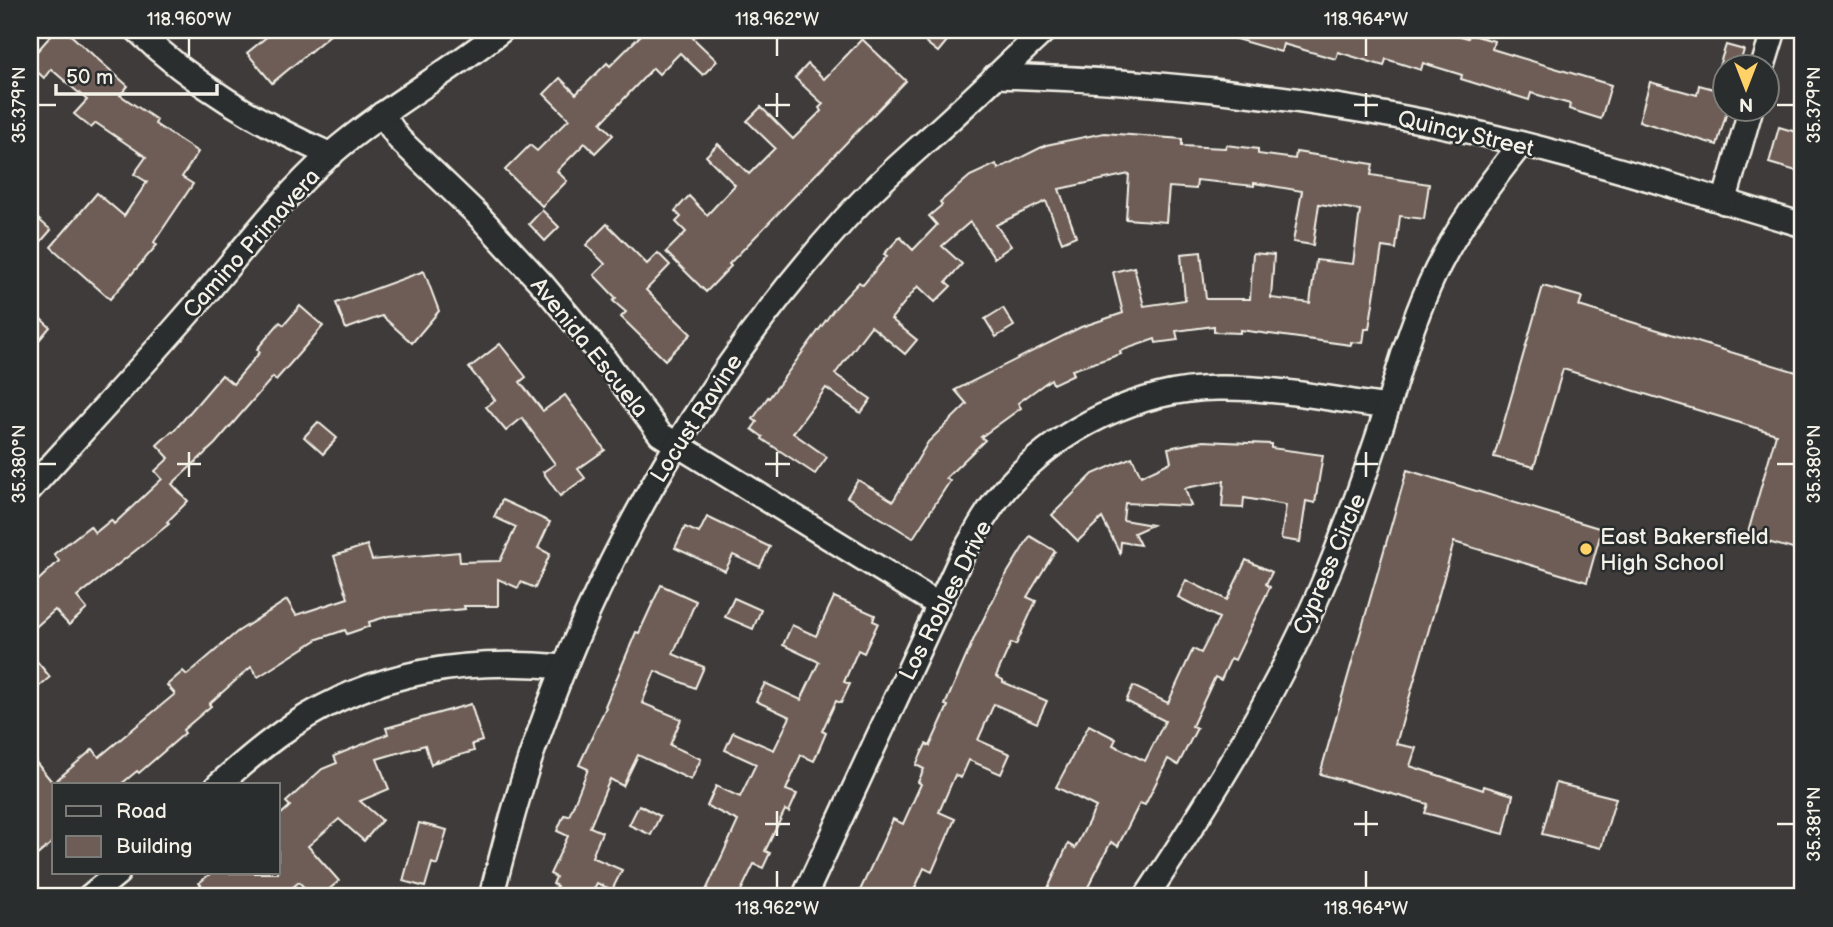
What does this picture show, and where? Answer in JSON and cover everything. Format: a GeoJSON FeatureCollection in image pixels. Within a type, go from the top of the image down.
{"type":"FeatureCollection","features":[{"type":"Feature","properties":{"kind":"street"},"geometry":{"type":"LineString","coordinates":[[137,30],[194,79],[237,108],[331,155]]}},
{"type":"Feature","properties":{"kind":"street","name":"Camino Primavera"},"geometry":{"type":"LineString","coordinates":[[30,489],[164,342],[292,194],[331,155],[382,114],[502,30]]}},
{"type":"Feature","properties":{"kind":"street","name":"Locust Ravine"},"geometry":{"type":"LineString","coordinates":[[491,897],[536,741],[564,667],[600,583],[676,444],[730,363],[794,278],[845,218],[894,167],[925,142],[1045,30]]}},
{"type":"Feature","properties":{"kind":"street"},"geometry":{"type":"LineString","coordinates":[[1767,52],[1774,30]]}},
{"type":"Feature","properties":{"kind":"street","name":"Quincy Street"},"geometry":{"type":"LineString","coordinates":[[995,76],[1176,85],[1292,99],[1407,118],[1521,144],[1803,225]]}},
{"type":"Feature","properties":{"kind":"street","name":"Avenida Escuela"},"geometry":{"type":"LineString","coordinates":[[382,114],[399,139],[478,215],[542,284],[603,357],[660,433],[939,605]]}},
{"type":"Feature","properties":{"kind":"street"},"geometry":{"type":"LineString","coordinates":[[1724,202],[1747,122]]}},
{"type":"Feature","properties":{"kind":"street","name":"Cypress Circle"},"geometry":{"type":"LineString","coordinates":[[1146,897],[1213,795],[1292,652],[1360,490],[1408,340],[1429,284],[1469,214],[1521,144]]}},
{"type":"Feature","properties":{"kind":"street","name":"Los Robles Drive"},"geometry":{"type":"LineString","coordinates":[[804,897],[939,605],[981,521],[1006,488],[1036,459],[1065,437],[1101,417],[1139,401],[1179,391],[1251,388],[1387,407]]}},
{"type":"Feature","properties":{"kind":"street"},"geometry":{"type":"LineString","coordinates":[[220,783],[261,748],[295,724],[337,701],[375,685],[420,672],[468,664],[516,663],[564,667]]}},
{"type":"Feature","properties":{"kind":"street"},"geometry":{"type":"LineString","coordinates":[[89,897],[117,874]]}},
{"type":"Feature","properties":{"kind":"building"},"geometry":{"type":"Polygon","coordinates":[[[56,30],[65,30],[128,86],[120,95],[157,120],[155,124],[198,152],[182,177],[193,184],[154,242],[157,245],[110,299],[51,247],[97,193],[124,216],[147,182],[134,174],[146,157],[96,123],[91,128],[74,114],[87,100],[51,69],[44,78],[30,65],[30,59],[56,30]]]}},
{"type":"Feature","properties":{"kind":"building"},"geometry":{"type":"Polygon","coordinates":[[[275,30],[336,30],[272,83],[247,53],[275,30]]]}},
{"type":"Feature","properties":{"kind":"building"},"geometry":{"type":"Polygon","coordinates":[[[646,30],[702,30],[693,38],[717,61],[703,75],[680,53],[659,74],[653,68],[601,123],[613,135],[595,153],[585,143],[557,171],[567,181],[542,206],[505,170],[530,145],[537,151],[569,119],[544,94],[560,78],[576,94],[607,63],[610,66],[646,30]]]}},
{"type":"Feature","properties":{"kind":"building"},"geometry":{"type":"Polygon","coordinates":[[[910,30],[956,30],[938,52],[910,30]]]}},
{"type":"Feature","properties":{"kind":"building"},"geometry":{"type":"Polygon","coordinates":[[[1222,30],[1439,30],[1468,38],[1469,34],[1494,41],[1492,49],[1611,85],[1601,119],[1569,109],[1570,104],[1531,93],[1529,100],[1461,79],[1462,75],[1423,63],[1421,70],[1386,59],[1384,66],[1338,52],[1336,59],[1283,44],[1281,52],[1222,35],[1222,30]]]}},
{"type":"Feature","properties":{"kind":"building"},"geometry":{"type":"Polygon","coordinates":[[[862,39],[906,81],[729,264],[731,266],[706,292],[666,252],[686,232],[676,222],[681,217],[675,211],[689,196],[707,215],[735,185],[706,156],[718,144],[749,174],[775,148],[747,121],[761,107],[793,139],[821,111],[819,108],[823,104],[795,78],[808,64],[824,79],[862,39]]]}},
{"type":"Feature","properties":{"kind":"building"},"geometry":{"type":"Polygon","coordinates":[[[1726,45],[1744,50],[1743,52],[1724,52],[1726,45]]]}},
{"type":"Feature","properties":{"kind":"building"},"geometry":{"type":"Polygon","coordinates":[[[1650,82],[1697,95],[1699,85],[1710,88],[1710,122],[1724,122],[1717,145],[1639,121],[1650,82]]]}},
{"type":"Feature","properties":{"kind":"building"},"geometry":{"type":"Polygon","coordinates":[[[1779,127],[1803,134],[1803,173],[1769,163],[1779,127]]]}},
{"type":"Feature","properties":{"kind":"building"},"geometry":{"type":"Polygon","coordinates":[[[1104,133],[1182,139],[1182,146],[1225,148],[1226,145],[1258,149],[1258,154],[1295,159],[1296,152],[1373,164],[1371,175],[1429,184],[1424,219],[1400,216],[1396,249],[1382,247],[1369,329],[1365,329],[1363,343],[1351,342],[1351,345],[1240,330],[1240,333],[1214,332],[1214,326],[1176,331],[1178,340],[1156,343],[1155,339],[1120,351],[1121,354],[1072,370],[1074,374],[1053,384],[1051,379],[1018,403],[1021,408],[981,437],[985,440],[946,478],[950,481],[913,538],[847,497],[858,480],[893,501],[928,442],[967,404],[955,390],[1081,327],[1123,313],[1113,272],[1134,267],[1144,306],[1185,300],[1181,254],[1201,252],[1206,299],[1250,299],[1253,253],[1274,255],[1271,298],[1310,303],[1316,260],[1353,264],[1360,210],[1319,204],[1313,245],[1293,242],[1302,191],[1254,183],[1254,186],[1197,180],[1196,189],[1169,187],[1166,222],[1126,219],[1129,174],[1059,189],[1076,236],[1062,242],[1046,201],[996,225],[1011,246],[994,258],[970,222],[942,246],[962,264],[946,282],[951,286],[935,302],[918,286],[891,319],[917,340],[905,354],[871,326],[835,374],[871,399],[861,413],[826,388],[793,433],[827,457],[815,474],[762,439],[763,437],[752,429],[757,422],[753,419],[768,397],[835,308],[859,282],[863,285],[887,256],[884,254],[900,237],[913,250],[937,225],[929,216],[942,205],[940,202],[970,176],[996,164],[998,169],[1046,145],[1104,133]]]}},
{"type":"Feature","properties":{"kind":"building"},"geometry":{"type":"Polygon","coordinates":[[[542,210],[559,227],[545,241],[529,224],[542,210]]]}},
{"type":"Feature","properties":{"kind":"building"},"geometry":{"type":"Polygon","coordinates":[[[30,212],[51,230],[30,254],[30,212]]]}},
{"type":"Feature","properties":{"kind":"building"},"geometry":{"type":"Polygon","coordinates":[[[607,224],[647,264],[658,253],[670,265],[646,290],[691,334],[665,360],[621,317],[626,312],[613,301],[616,298],[594,275],[605,264],[586,245],[607,224]]]}},
{"type":"Feature","properties":{"kind":"building"},"geometry":{"type":"Polygon","coordinates":[[[424,271],[439,311],[412,343],[382,316],[346,329],[336,303],[424,271]]]}},
{"type":"Feature","properties":{"kind":"building"},"geometry":{"type":"Polygon","coordinates":[[[1543,286],[1582,297],[1579,306],[1803,374],[1803,552],[1747,536],[1776,434],[1563,369],[1534,467],[1494,457],[1543,286]]]}},
{"type":"Feature","properties":{"kind":"building"},"geometry":{"type":"Polygon","coordinates":[[[300,306],[323,326],[276,380],[273,377],[215,444],[172,484],[188,501],[167,522],[169,524],[77,597],[87,609],[69,625],[55,610],[30,632],[30,588],[59,561],[54,554],[90,526],[95,533],[111,520],[114,524],[162,479],[155,471],[169,458],[157,445],[173,432],[222,375],[233,384],[260,352],[257,349],[280,322],[284,325],[300,306]]]}},
{"type":"Feature","properties":{"kind":"building"},"geometry":{"type":"Polygon","coordinates":[[[1003,308],[1014,326],[996,337],[985,319],[1003,308]]]}},
{"type":"Feature","properties":{"kind":"building"},"geometry":{"type":"Polygon","coordinates":[[[30,309],[50,327],[30,351],[30,309]]]}},
{"type":"Feature","properties":{"kind":"building"},"geometry":{"type":"Polygon","coordinates":[[[500,344],[526,377],[520,382],[543,411],[565,395],[605,450],[578,469],[585,478],[560,496],[543,472],[555,464],[522,418],[506,431],[486,407],[495,400],[469,368],[500,344]]]}},
{"type":"Feature","properties":{"kind":"building"},"geometry":{"type":"Polygon","coordinates":[[[318,422],[337,438],[323,454],[304,437],[318,422]]]}},
{"type":"Feature","properties":{"kind":"building"},"geometry":{"type":"Polygon","coordinates":[[[1203,441],[1271,444],[1271,448],[1323,455],[1315,503],[1306,501],[1300,542],[1281,539],[1286,505],[1244,498],[1243,508],[1222,507],[1224,481],[1185,488],[1191,506],[1125,503],[1123,520],[1152,525],[1134,533],[1140,545],[1121,542],[1120,553],[1102,518],[1078,541],[1052,515],[1093,474],[1132,457],[1141,476],[1171,462],[1168,448],[1203,441]]]}},
{"type":"Feature","properties":{"kind":"building"},"geometry":{"type":"Polygon","coordinates":[[[1407,470],[1602,529],[1587,582],[1454,542],[1396,744],[1416,748],[1410,766],[1483,790],[1484,786],[1513,795],[1504,834],[1425,813],[1428,804],[1320,774],[1407,470]]]}},
{"type":"Feature","properties":{"kind":"building"},"geometry":{"type":"Polygon","coordinates":[[[502,500],[550,522],[538,548],[550,554],[535,588],[521,582],[518,588],[498,579],[498,606],[464,606],[465,609],[389,616],[369,622],[370,626],[347,634],[345,630],[318,639],[258,677],[251,667],[183,730],[185,733],[139,773],[137,771],[122,783],[53,783],[93,749],[99,757],[175,694],[167,685],[183,671],[187,675],[237,632],[287,600],[296,615],[348,598],[334,556],[367,545],[372,560],[459,552],[460,562],[500,561],[516,527],[494,517],[502,500]]]}},
{"type":"Feature","properties":{"kind":"building"},"geometry":{"type":"Polygon","coordinates":[[[707,517],[770,547],[760,567],[733,555],[725,571],[675,548],[685,527],[699,533],[707,517]]]}},
{"type":"Feature","properties":{"kind":"building"},"geometry":{"type":"Polygon","coordinates":[[[1030,536],[1055,551],[1027,597],[1036,601],[1016,645],[1011,643],[996,676],[1003,682],[1047,701],[1037,723],[994,704],[978,740],[1010,754],[1001,774],[969,760],[961,778],[955,775],[939,812],[955,819],[932,872],[924,868],[911,897],[857,897],[893,819],[903,824],[921,784],[918,782],[924,769],[916,765],[926,744],[930,746],[975,636],[1003,580],[1030,536]]]}},
{"type":"Feature","properties":{"kind":"building"},"geometry":{"type":"Polygon","coordinates":[[[1246,560],[1272,572],[1266,584],[1270,587],[1235,660],[1231,658],[1221,680],[1215,677],[1192,726],[1197,728],[1178,765],[1168,759],[1145,805],[1140,803],[1118,846],[1111,842],[1083,897],[1044,897],[1068,844],[1075,848],[1096,807],[1056,787],[1089,725],[1116,739],[1113,745],[1145,761],[1165,721],[1126,701],[1133,686],[1168,703],[1193,649],[1201,653],[1219,618],[1178,597],[1186,580],[1227,600],[1246,560]]]}},
{"type":"Feature","properties":{"kind":"building"},"geometry":{"type":"Polygon","coordinates":[[[661,585],[696,601],[673,654],[704,667],[695,688],[655,671],[642,703],[681,719],[670,745],[701,759],[691,780],[638,755],[623,786],[610,779],[590,827],[602,832],[592,857],[622,870],[612,890],[597,883],[590,897],[553,897],[557,886],[553,884],[556,877],[550,874],[568,836],[557,831],[564,815],[569,816],[588,769],[579,765],[636,632],[639,633],[661,585]]]}},
{"type":"Feature","properties":{"kind":"building"},"geometry":{"type":"Polygon","coordinates":[[[834,597],[875,615],[873,621],[878,623],[864,653],[858,650],[844,682],[850,684],[841,703],[836,701],[822,731],[826,733],[814,761],[801,755],[786,790],[797,794],[789,812],[785,810],[765,851],[770,853],[763,868],[754,864],[738,897],[703,897],[738,821],[707,806],[716,786],[740,797],[756,764],[725,750],[733,732],[774,750],[790,717],[756,701],[765,683],[801,700],[819,662],[783,645],[792,625],[816,636],[834,597]]]}},
{"type":"Feature","properties":{"kind":"building"},"geometry":{"type":"Polygon","coordinates":[[[734,598],[761,610],[753,629],[725,617],[734,598]]]}},
{"type":"Feature","properties":{"kind":"building"},"geometry":{"type":"Polygon","coordinates":[[[30,653],[50,677],[30,694],[30,653]]]}},
{"type":"Feature","properties":{"kind":"building"},"geometry":{"type":"Polygon","coordinates":[[[471,704],[482,741],[472,744],[474,751],[436,762],[437,759],[431,765],[425,745],[377,759],[389,789],[360,801],[382,820],[364,841],[339,819],[308,846],[339,881],[320,897],[313,897],[299,882],[281,897],[189,897],[202,886],[199,883],[210,874],[280,874],[280,815],[290,806],[286,802],[322,769],[337,763],[334,756],[388,734],[386,728],[471,704]]]}},
{"type":"Feature","properties":{"kind":"building"},"geometry":{"type":"Polygon","coordinates":[[[30,755],[53,783],[52,843],[30,861],[30,755]]]}},
{"type":"Feature","properties":{"kind":"building"},"geometry":{"type":"Polygon","coordinates":[[[1556,783],[1616,798],[1601,848],[1542,834],[1556,783]]]}},
{"type":"Feature","properties":{"kind":"building"},"geometry":{"type":"Polygon","coordinates":[[[639,805],[660,816],[651,835],[629,825],[639,805]]]}},
{"type":"Feature","properties":{"kind":"building"},"geometry":{"type":"Polygon","coordinates":[[[419,823],[447,830],[437,865],[432,863],[425,887],[403,881],[419,823]]]}},
{"type":"Feature","properties":{"kind":"place","name":"East Bakersfield High School"},"geometry":{"type":"Point","coordinates":[1586,549]}}]}
